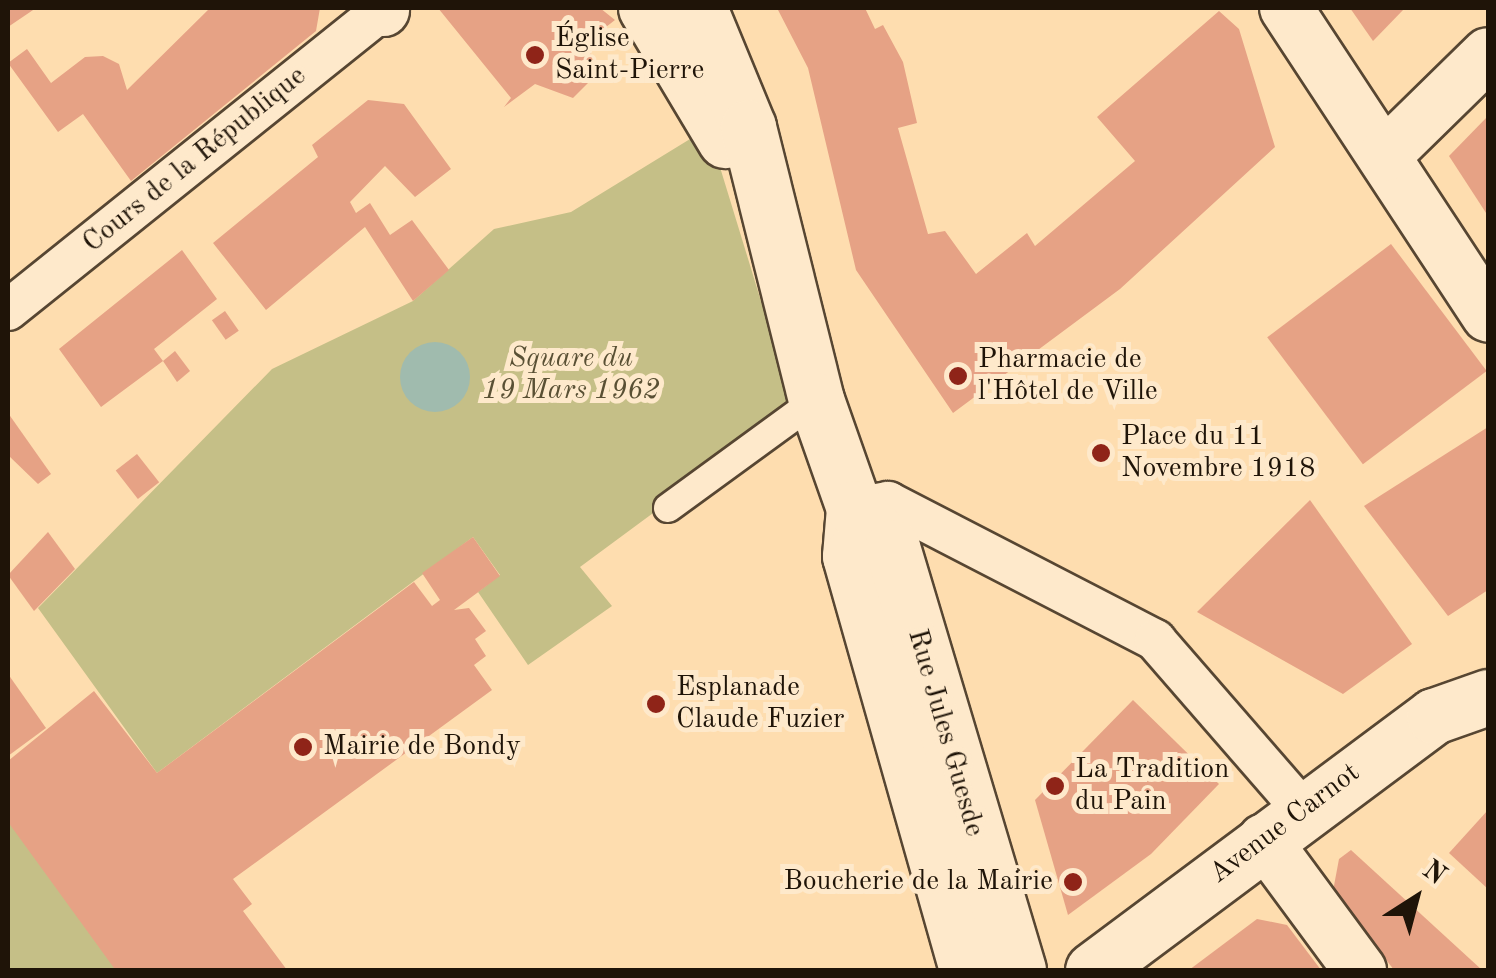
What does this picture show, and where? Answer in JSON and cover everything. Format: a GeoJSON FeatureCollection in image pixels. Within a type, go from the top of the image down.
{"type":"FeatureCollection","features":[{"type":"Feature","properties":{"kind":"street","name":"Rue Jules Guesde"},"geometry":{"type":"LineString","coordinates":[[646,8],[732,150],[786,280]]}},
{"type":"Feature","properties":{"kind":"street","name":"Rue Jules Guesde"},"geometry":{"type":"LineString","coordinates":[[698,8],[748,127],[816,400],[854,508],[850,556],[967,970]]}},
{"type":"Feature","properties":{"kind":"street"},"geometry":{"type":"LineString","coordinates":[[1286,8],[1488,316]]}},
{"type":"Feature","properties":{"kind":"street","name":"Cours de la République"},"geometry":{"type":"LineString","coordinates":[[8,310],[382,9]]}},
{"type":"Feature","properties":{"kind":"street"},"geometry":{"type":"LineString","coordinates":[[1385,155],[1488,54]]}},
{"type":"Feature","properties":{"kind":"street"},"geometry":{"type":"LineString","coordinates":[[854,508],[888,502],[1155,640],[1283,825],[1360,970]]}},
{"type":"Feature","properties":{"kind":"street","name":"Rue Jules Guesde"},"geometry":{"type":"LineString","coordinates":[[854,508],[892,547],[1018,970]]}},
{"type":"Feature","properties":{"kind":"street","name":"Avenue Carnot"},"geometry":{"type":"LineString","coordinates":[[1093,970],[1434,716],[1488,698]]}},
{"type":"Feature","properties":{"kind":"lane"},"geometry":{"type":"LineString","coordinates":[[668,508],[816,400]]}},
{"type":"Feature","properties":{"kind":"green space","name":"Square du 19 Mars 1962"},"geometry":{"type":"Polygon","coordinates":[[[708,128],[794,409],[580,567],[612,606],[528,665],[478,592],[500,575],[473,537],[157,773],[38,608],[272,369],[413,301],[494,229],[571,212],[708,128]]]}},
{"type":"Feature","properties":{"kind":"green space"},"geometry":{"type":"Polygon","coordinates":[[[8,820],[120,970],[8,970],[8,820]]]}},
{"type":"Feature","properties":{"kind":"shaded area"},"geometry":{"type":"Polygon","coordinates":[[[435,342],[449,344],[460,352],[468,363],[468,391],[460,402],[449,410],[435,412],[421,410],[410,402],[402,391],[400,377],[402,363],[410,352],[421,344],[435,342]]]}},
{"type":"Feature","properties":{"kind":"building"},"geometry":{"type":"Polygon","coordinates":[[[8,8],[36,8],[8,27],[8,8]]]}},
{"type":"Feature","properties":{"kind":"building"},"geometry":{"type":"Polygon","coordinates":[[[210,8],[320,8],[316,31],[131,181],[83,114],[58,132],[8,63],[27,49],[51,83],[85,57],[103,56],[119,64],[127,90],[210,8]]]}},
{"type":"Feature","properties":{"kind":"building","name":"Église Saint-Pierre"},"geometry":{"type":"Polygon","coordinates":[[[438,8],[600,8],[615,20],[588,41],[596,75],[573,98],[535,84],[504,107],[511,98],[438,8]]]}},
{"type":"Feature","properties":{"kind":"building"},"geometry":{"type":"Polygon","coordinates":[[[777,8],[865,8],[875,29],[883,25],[903,62],[917,123],[898,128],[928,234],[945,231],[976,274],[1027,233],[1035,246],[1135,161],[1097,117],[1219,11],[1239,29],[1275,147],[1120,289],[953,413],[856,270],[808,68],[777,8]]]}},
{"type":"Feature","properties":{"kind":"building"},"geometry":{"type":"Polygon","coordinates":[[[1350,8],[1405,8],[1373,41],[1350,8]]]}},
{"type":"Feature","properties":{"kind":"building"},"geometry":{"type":"Polygon","coordinates":[[[368,100],[404,104],[451,169],[415,197],[385,166],[350,202],[356,213],[370,203],[390,235],[412,220],[449,270],[413,301],[365,227],[266,310],[213,243],[318,157],[312,145],[368,100]]]}},
{"type":"Feature","properties":{"kind":"building"},"geometry":{"type":"Polygon","coordinates":[[[1488,116],[1488,216],[1449,156],[1488,116]]]}},
{"type":"Feature","properties":{"kind":"building"},"geometry":{"type":"Polygon","coordinates":[[[1391,244],[1487,371],[1363,464],[1267,337],[1391,244]]]}},
{"type":"Feature","properties":{"kind":"building"},"geometry":{"type":"Polygon","coordinates":[[[182,250],[217,299],[154,349],[163,361],[101,407],[59,349],[182,250]]]}},
{"type":"Feature","properties":{"kind":"building"},"geometry":{"type":"Polygon","coordinates":[[[225,311],[239,331],[226,340],[212,320],[225,311]]]}},
{"type":"Feature","properties":{"kind":"building"},"geometry":{"type":"Polygon","coordinates":[[[175,351],[190,371],[177,382],[163,361],[175,351]]]}},
{"type":"Feature","properties":{"kind":"building"},"geometry":{"type":"Polygon","coordinates":[[[8,413],[51,474],[38,484],[8,455],[8,413]]]}},
{"type":"Feature","properties":{"kind":"building"},"geometry":{"type":"Polygon","coordinates":[[[1488,427],[1488,590],[1448,616],[1364,506],[1488,427]]]}},
{"type":"Feature","properties":{"kind":"building"},"geometry":{"type":"Polygon","coordinates":[[[137,454],[159,482],[138,499],[116,471],[137,454]]]}},
{"type":"Feature","properties":{"kind":"building"},"geometry":{"type":"Polygon","coordinates":[[[1310,500],[1412,644],[1343,694],[1197,612],[1310,500]]]}},
{"type":"Feature","properties":{"kind":"building"},"geometry":{"type":"Polygon","coordinates":[[[48,532],[75,569],[34,611],[8,575],[48,532]]]}},
{"type":"Feature","properties":{"kind":"building","name":"Mairie de Bondy"},"geometry":{"type":"Polygon","coordinates":[[[473,537],[500,576],[454,610],[469,608],[486,631],[475,639],[486,656],[474,665],[492,690],[233,879],[252,904],[243,911],[287,970],[114,968],[8,822],[8,761],[94,691],[157,773],[414,582],[432,606],[440,600],[422,573],[473,537]]]}},
{"type":"Feature","properties":{"kind":"building"},"geometry":{"type":"Polygon","coordinates":[[[8,674],[46,728],[8,756],[8,674]]]}},
{"type":"Feature","properties":{"kind":"building"},"geometry":{"type":"Polygon","coordinates":[[[1133,700],[1219,784],[1151,854],[1068,915],[1035,800],[1133,700]]]}},
{"type":"Feature","properties":{"kind":"building"},"geometry":{"type":"Polygon","coordinates":[[[1488,810],[1488,889],[1449,853],[1488,810]]]}},
{"type":"Feature","properties":{"kind":"building"},"geometry":{"type":"Polygon","coordinates":[[[1351,850],[1482,970],[1394,970],[1333,891],[1339,859],[1351,850]]]}},
{"type":"Feature","properties":{"kind":"building"},"geometry":{"type":"Polygon","coordinates":[[[1257,919],[1287,925],[1321,970],[1189,970],[1257,919]]]}},
{"type":"Feature","properties":{"kind":"place","name":"Église Saint-Pierre"},"geometry":{"type":"Point","coordinates":[535,55]}},
{"type":"Feature","properties":{"kind":"place","name":"Pharmacie de l'Hôtel de Ville"},"geometry":{"type":"Point","coordinates":[958,376]}},
{"type":"Feature","properties":{"kind":"place","name":"Place du 11 Novembre 1918"},"geometry":{"type":"Point","coordinates":[1101,453]}},
{"type":"Feature","properties":{"kind":"place","name":"Esplanade Claude Fuzier"},"geometry":{"type":"Point","coordinates":[656,704]}},
{"type":"Feature","properties":{"kind":"place","name":"Mairie de Bondy"},"geometry":{"type":"Point","coordinates":[303,747]}},
{"type":"Feature","properties":{"kind":"place","name":"La Tradition du Pain"},"geometry":{"type":"Point","coordinates":[1055,786]}},
{"type":"Feature","properties":{"kind":"place","name":"Boucherie de la Mairie"},"geometry":{"type":"Point","coordinates":[1073,882]}}]}
